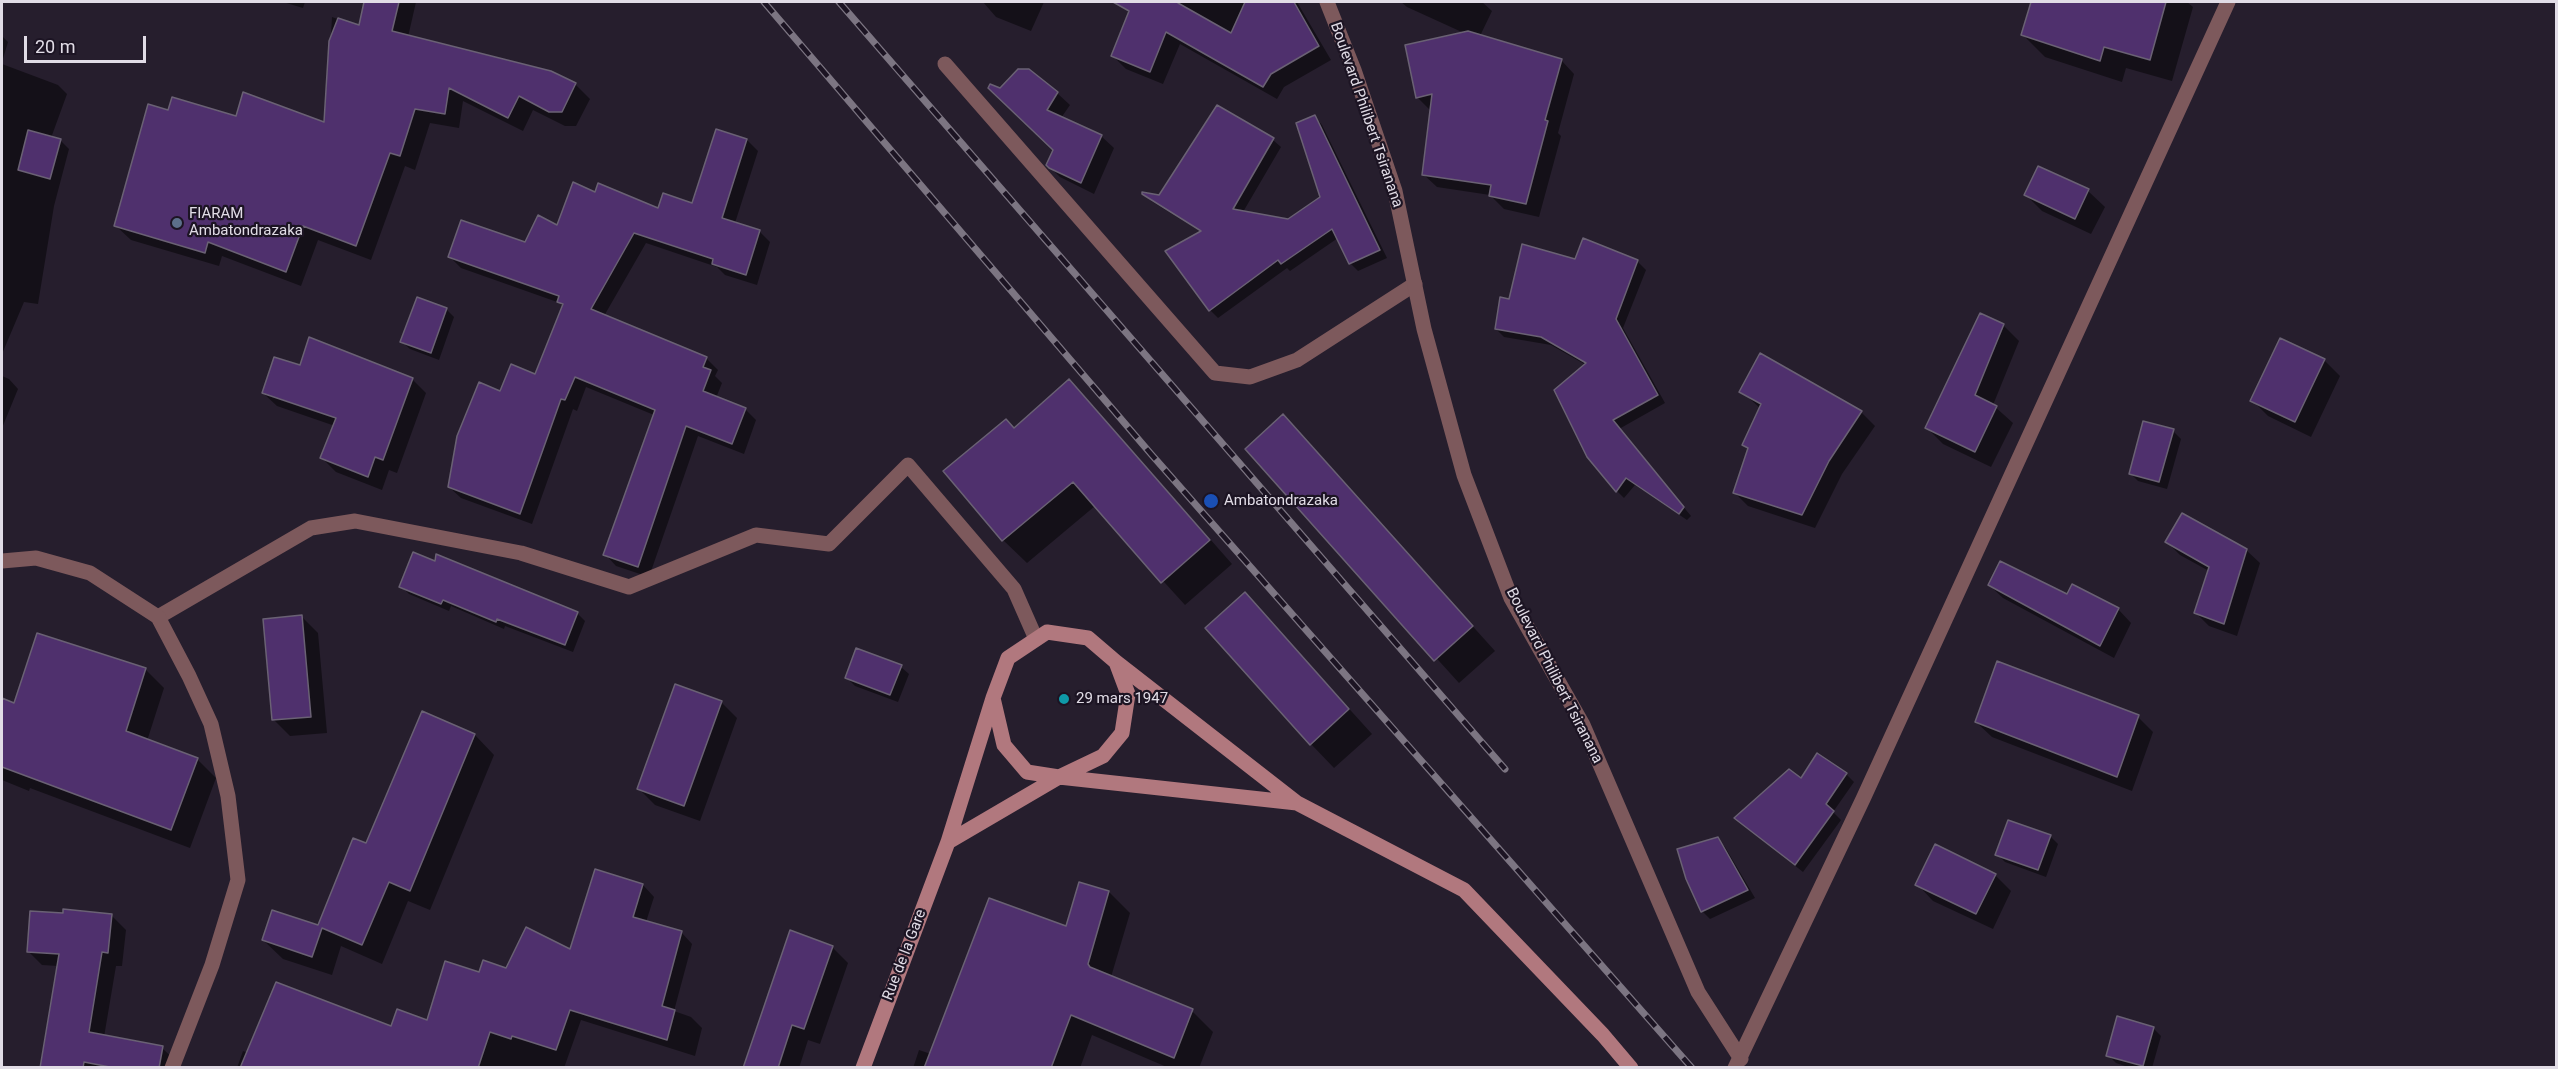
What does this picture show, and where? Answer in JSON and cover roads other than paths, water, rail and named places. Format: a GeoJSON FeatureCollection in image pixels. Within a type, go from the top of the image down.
{"type":"FeatureCollection","features":[{"type":"Feature","properties":{"kind":"street","name":"Boulevard Philibert Tsiranana"},"geometry":{"type":"LineString","coordinates":[[1327,2],[1354,70],[1395,191],[1424,329],[1464,475],[1511,598],[1583,725],[1698,992],[1738,1063]]}},
{"type":"Feature","properties":{"kind":"street"},"geometry":{"type":"LineString","coordinates":[[1738,1063],[2228,2]]}},
{"type":"Feature","properties":{"kind":"street"},"geometry":{"type":"LineString","coordinates":[[945,64],[1215,373],[1250,376],[1297,360],[1415,284]]}},
{"type":"Feature","properties":{"kind":"street"},"geometry":{"type":"LineString","coordinates":[[158,617],[311,528],[355,521],[521,553],[629,587],[756,535],[829,544],[908,465],[1014,589],[1036,639]]}},
{"type":"Feature","properties":{"kind":"street"},"geometry":{"type":"LineString","coordinates":[[2,561],[36,558],[90,573],[158,617],[211,724],[228,795],[238,880],[212,965],[172,1068]]}},
{"type":"Feature","properties":{"kind":"street"},"geometry":{"type":"LineString","coordinates":[[1297,803],[1027,772],[1004,745],[993,698],[1008,658],[1047,632],[1089,638],[1116,663],[1297,803],[1464,890],[1603,1035],[1631,1068]]}},
{"type":"Feature","properties":{"kind":"street"},"geometry":{"type":"LineString","coordinates":[[948,842],[1059,777],[1103,756],[1122,734],[1128,694],[1116,663]]}},
{"type":"Feature","properties":{"kind":"street","name":"Rue de la Gare"},"geometry":{"type":"LineString","coordinates":[[862,1068],[948,842],[993,698]]}},
{"type":"Feature","properties":{"kind":"railway"},"geometry":{"type":"LineString","coordinates":[[764,2],[1151,454],[1692,1068]]}},
{"type":"Feature","properties":{"kind":"railway"},"geometry":{"type":"LineString","coordinates":[[839,2],[1505,769]]}},
{"type":"Feature","properties":{"kind":"place","name":"FIARAM Ambatondrazaka"},"geometry":{"type":"Point","coordinates":[177,223]}},
{"type":"Feature","properties":{"kind":"place","name":"Ambatondrazaka"},"geometry":{"type":"Point","coordinates":[1211,501]}},
{"type":"Feature","properties":{"kind":"place","name":"29 mars 1947"},"geometry":{"type":"Point","coordinates":[1064,699]}}]}
